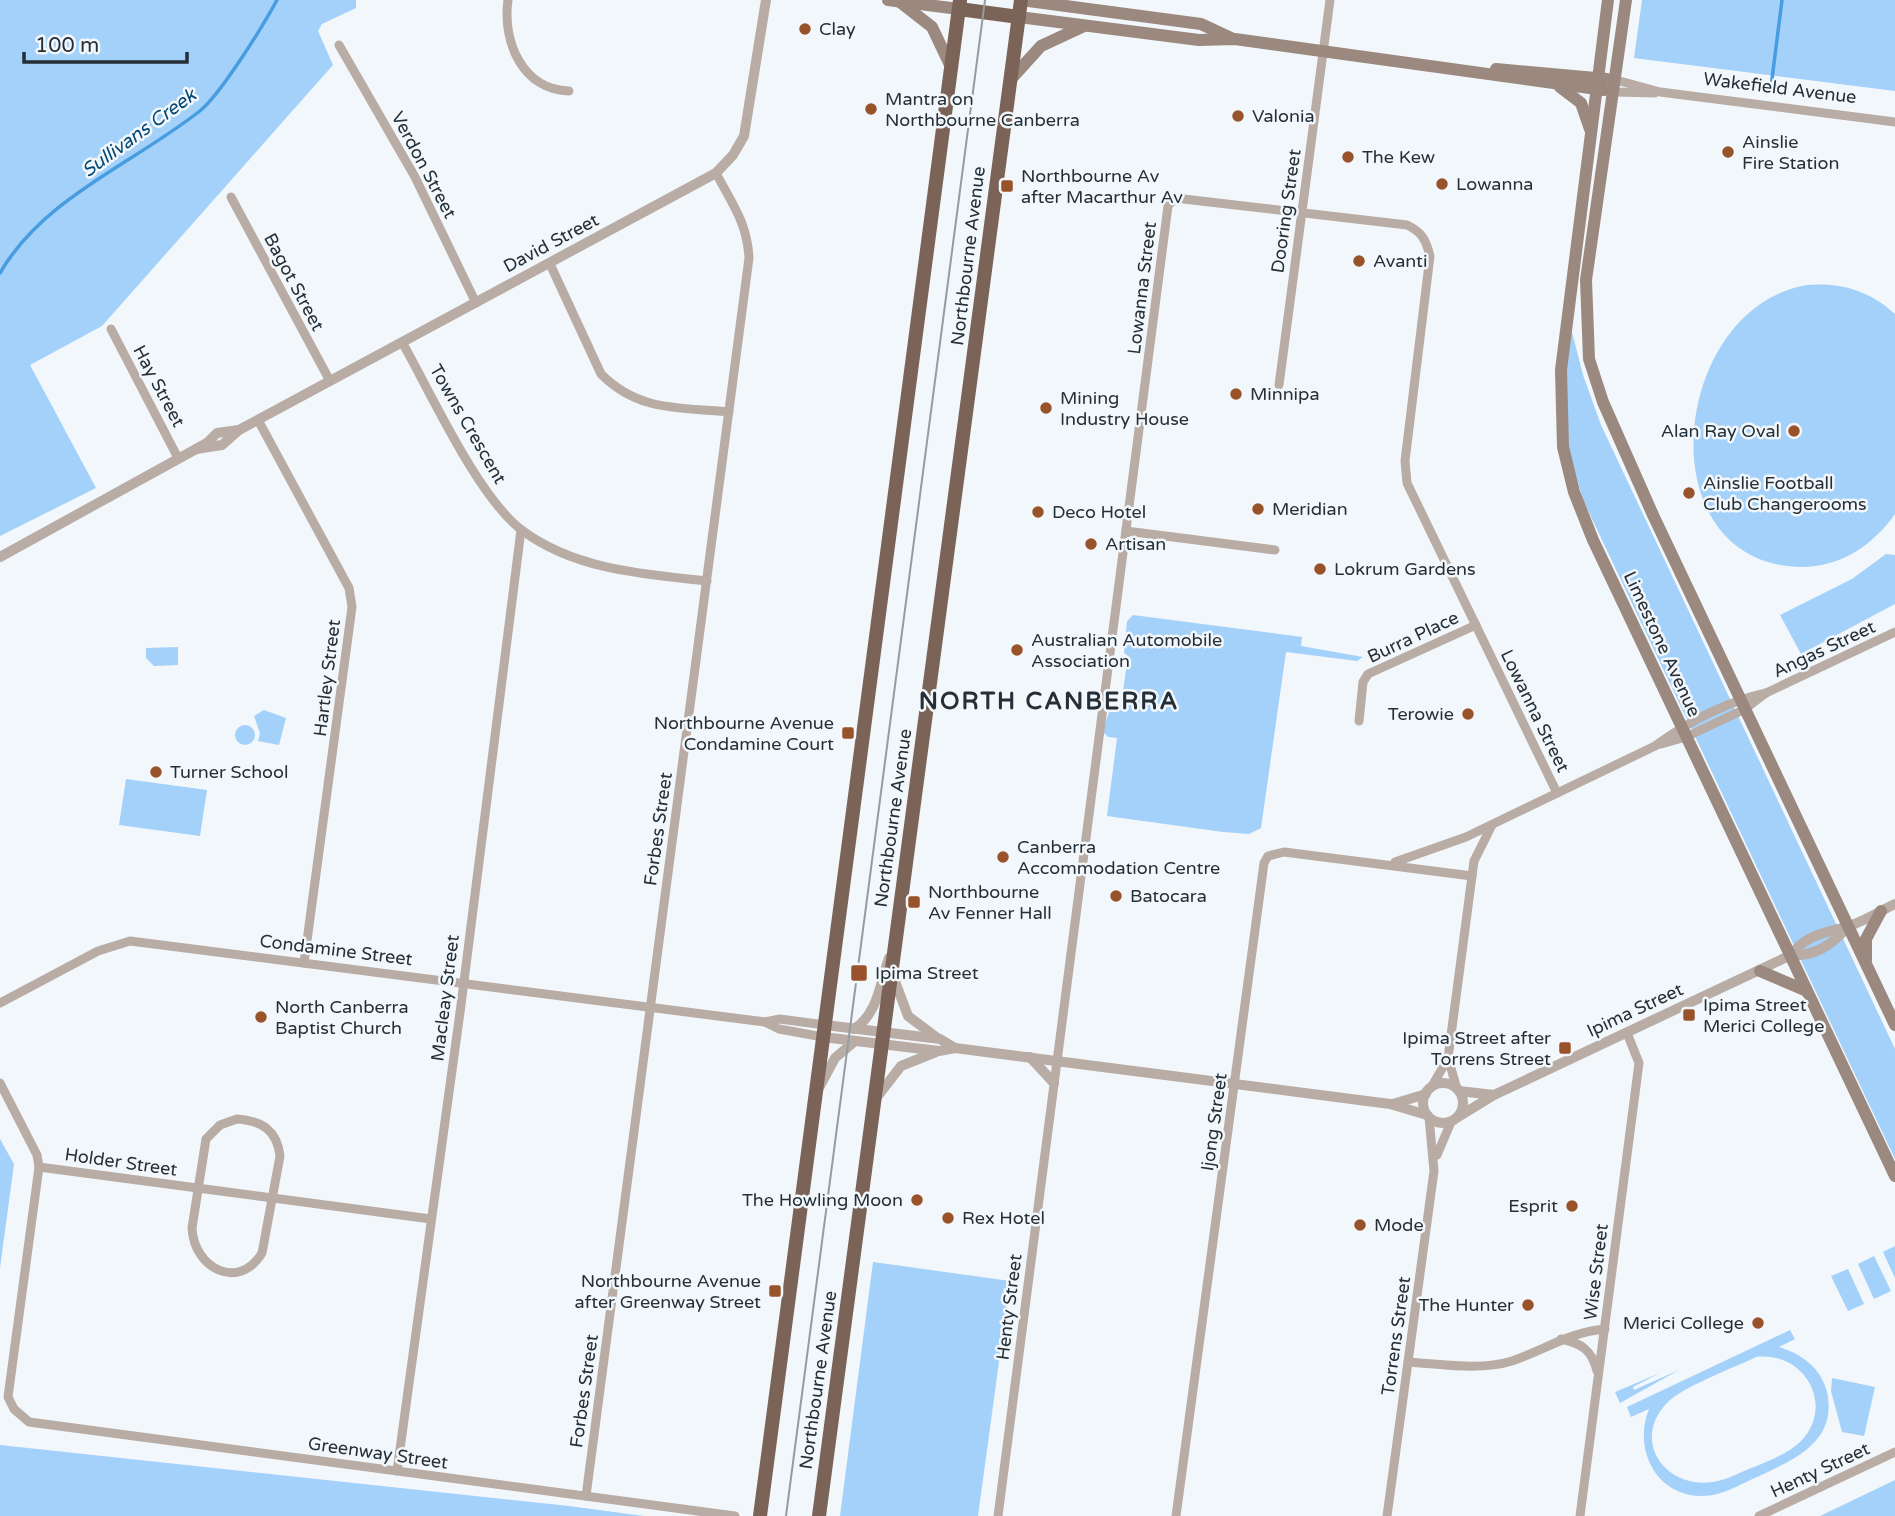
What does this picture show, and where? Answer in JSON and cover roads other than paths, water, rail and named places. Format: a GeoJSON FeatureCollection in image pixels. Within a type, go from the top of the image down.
{"type":"FeatureCollection","features":[{"type":"Feature","properties":{"kind":"highway"},"geometry":{"type":"LineString","coordinates":[[962,6],[990,0]]}},
{"type":"Feature","properties":{"kind":"highway","name":"Northbourne Avenue"},"geometry":{"type":"LineString","coordinates":[[819,1516],[874,1101],[880,1036],[892,970],[1020,0]]}},
{"type":"Feature","properties":{"kind":"highway"},"geometry":{"type":"LineString","coordinates":[[962,6],[1019,17]]}},
{"type":"Feature","properties":{"kind":"highway"},"geometry":{"type":"LineString","coordinates":[[760,1516],[827,1033],[951,67],[962,6]]}},
{"type":"Feature","properties":{"kind":"main road","name":"Wakefield Avenue"},"geometry":{"type":"LineString","coordinates":[[1020,0],[1201,23],[1235,39]]}},
{"type":"Feature","properties":{"kind":"main road"},"geometry":{"type":"LineString","coordinates":[[894,1],[962,6]]}},
{"type":"Feature","properties":{"kind":"main road"},"geometry":{"type":"LineString","coordinates":[[894,1],[933,27],[951,67]]}},
{"type":"Feature","properties":{"kind":"main road"},"geometry":{"type":"LineString","coordinates":[[1608,5],[1625,6],[1586,280],[1590,359],[1617,436],[1895,1026]]}},
{"type":"Feature","properties":{"kind":"main road","name":"Limestone Avenue"},"geometry":{"type":"LineString","coordinates":[[1608,5],[1561,370],[1563,447],[1574,492],[1593,540],[1894,1173]]}},
{"type":"Feature","properties":{"kind":"main road","name":"Wakefield Avenue"},"geometry":{"type":"LineString","coordinates":[[1019,17],[1199,40],[1235,39],[1551,83],[1599,84]]}},
{"type":"Feature","properties":{"kind":"main road"},"geometry":{"type":"LineString","coordinates":[[1010,79],[1041,46],[1084,26]]}},
{"type":"Feature","properties":{"kind":"main road","name":"Wakefield Avenue"},"geometry":{"type":"LineString","coordinates":[[1440,67],[1518,70],[1615,86]]}},
{"type":"Feature","properties":{"kind":"main road"},"geometry":{"type":"LineString","coordinates":[[1551,83],[1581,103],[1591,137]]}},
{"type":"Feature","properties":{"kind":"main road"},"geometry":{"type":"LineString","coordinates":[[1866,964],[1866,939],[1881,911]]}},
{"type":"Feature","properties":{"kind":"main road"},"geometry":{"type":"LineString","coordinates":[[1760,971],[1807,990]]}},
{"type":"Feature","properties":{"kind":"street"},"geometry":{"type":"LineString","coordinates":[[508,0],[507,34],[530,79],[551,91],[569,91]]}},
{"type":"Feature","properties":{"kind":"street","name":"David Street"},"geometry":{"type":"LineString","coordinates":[[0,557],[196,449],[217,433],[239,430],[716,173],[733,155],[744,136],[766,0]]}},
{"type":"Feature","properties":{"kind":"street","name":"Dooring Street"},"geometry":{"type":"LineString","coordinates":[[1279,385],[1331,0]]}},
{"type":"Feature","properties":{"kind":"street","name":"Verdon Street"},"geometry":{"type":"LineString","coordinates":[[339,46],[415,177],[476,303]]}},
{"type":"Feature","properties":{"kind":"street","name":"Wakefield Avenue"},"geometry":{"type":"LineString","coordinates":[[1615,86],[1895,122]]}},
{"type":"Feature","properties":{"kind":"street","name":"Forbes Street"},"geometry":{"type":"LineString","coordinates":[[586,1496],[749,246],[744,224],[716,173]]}},
{"type":"Feature","properties":{"kind":"street","name":"Lowanna Street"},"geometry":{"type":"LineString","coordinates":[[1057,1060],[1168,206],[1175,198],[1184,196],[1302,211],[1407,225],[1419,230],[1430,256],[1405,472],[1557,793]]}},
{"type":"Feature","properties":{"kind":"street","name":"Bagot Street"},"geometry":{"type":"LineString","coordinates":[[231,197],[330,381]]}},
{"type":"Feature","properties":{"kind":"street"},"geometry":{"type":"LineString","coordinates":[[550,264],[601,374],[614,386],[625,395],[661,407],[729,412]]}},
{"type":"Feature","properties":{"kind":"street","name":"Hay Street"},"geometry":{"type":"LineString","coordinates":[[111,329],[178,458]]}},
{"type":"Feature","properties":{"kind":"street","name":"Towns Crescent"},"geometry":{"type":"LineString","coordinates":[[402,342],[486,491],[522,530],[555,550],[589,563],[620,570],[707,581]]}},
{"type":"Feature","properties":{"kind":"street","name":"Hartley Street"},"geometry":{"type":"LineString","coordinates":[[258,420],[349,588],[352,607],[304,963]]}},
{"type":"Feature","properties":{"kind":"street","name":"Macleay Street"},"geometry":{"type":"LineString","coordinates":[[397,1471],[464,983],[522,530]]}},
{"type":"Feature","properties":{"kind":"street"},"geometry":{"type":"LineString","coordinates":[[1126,531],[1275,550]]}},
{"type":"Feature","properties":{"kind":"street","name":"Burra Place"},"geometry":{"type":"LineString","coordinates":[[1359,721],[1363,682],[1368,674],[1476,625]]}},
{"type":"Feature","properties":{"kind":"street","name":"Angas Street"},"geometry":{"type":"LineString","coordinates":[[1743,704],[1895,632]]}},
{"type":"Feature","properties":{"kind":"street","name":"Ijong Street"},"geometry":{"type":"LineString","coordinates":[[1390,863],[1426,853],[1493,823],[1743,704]]}},
{"type":"Feature","properties":{"kind":"street"},"geometry":{"type":"LineString","coordinates":[[1428,1116],[1424,1106],[1429,1091],[1448,1058],[1474,860],[1493,823]]}},
{"type":"Feature","properties":{"kind":"street","name":"Ijong Street"},"geometry":{"type":"LineString","coordinates":[[1176,1516],[1268,856],[1284,852],[1390,863],[1472,876]]}},
{"type":"Feature","properties":{"kind":"street","name":"Ipima Street"},"geometry":{"type":"LineString","coordinates":[[1455,1119],[1494,1095],[1791,956],[1799,943],[1828,929],[1848,926],[1895,904]]}},
{"type":"Feature","properties":{"kind":"street"},"geometry":{"type":"LineString","coordinates":[[856,1028],[878,998],[896,939]]}},
{"type":"Feature","properties":{"kind":"street","name":"Condamine Street"},"geometry":{"type":"LineString","coordinates":[[0,1003],[98,951],[130,941],[765,1022],[779,1029],[827,1033]]}},
{"type":"Feature","properties":{"kind":"street"},"geometry":{"type":"LineString","coordinates":[[892,970],[908,1016],[940,1045]]}},
{"type":"Feature","properties":{"kind":"street"},"geometry":{"type":"LineString","coordinates":[[827,1033],[856,1028],[880,1036],[955,1048],[1390,1104],[1428,1116],[1439,1123],[1455,1119],[1463,1107],[1448,1058]]}},
{"type":"Feature","properties":{"kind":"street"},"geometry":{"type":"LineString","coordinates":[[827,1033],[855,1041],[880,1036]]}},
{"type":"Feature","properties":{"kind":"street","name":"Wise Street"},"geometry":{"type":"LineString","coordinates":[[1580,1516],[1639,1063],[1627,1033]]}},
{"type":"Feature","properties":{"kind":"street"},"geometry":{"type":"LineString","coordinates":[[817,1094],[835,1058],[855,1041]]}},
{"type":"Feature","properties":{"kind":"street"},"geometry":{"type":"LineString","coordinates":[[874,1101],[901,1066],[940,1045]]}},
{"type":"Feature","properties":{"kind":"street"},"geometry":{"type":"LineString","coordinates":[[1029,1057],[1054,1083]]}},
{"type":"Feature","properties":{"kind":"street","name":"Henty Street"},"geometry":{"type":"LineString","coordinates":[[998,1516],[1057,1060]]}},
{"type":"Feature","properties":{"kind":"street"},"geometry":{"type":"LineString","coordinates":[[0,1083],[37,1155],[39,1167]]}},
{"type":"Feature","properties":{"kind":"street"},"geometry":{"type":"LineString","coordinates":[[1390,1104],[1429,1091],[1441,1084],[1458,1090],[1494,1095]]}},
{"type":"Feature","properties":{"kind":"street","name":"Torrens Street"},"geometry":{"type":"LineString","coordinates":[[1387,1516],[1435,1160],[1428,1116]]}},
{"type":"Feature","properties":{"kind":"street","name":"Holder Street"},"geometry":{"type":"LineString","coordinates":[[237,1119],[253,1121],[266,1127],[278,1141],[280,1156],[273,1198],[265,1245],[257,1260],[238,1271],[221,1271],[200,1258],[193,1243],[198,1189],[206,1139],[220,1125],[237,1119]]}},
{"type":"Feature","properties":{"kind":"street","name":"Torrens Street"},"geometry":{"type":"LineString","coordinates":[[1435,1160],[1455,1119]]}},
{"type":"Feature","properties":{"kind":"street","name":"Holder Street"},"geometry":{"type":"LineString","coordinates":[[39,1167],[431,1219]]}},
{"type":"Feature","properties":{"kind":"street","name":"Greenway Street"},"geometry":{"type":"LineString","coordinates":[[39,1167],[8,1396],[20,1415],[37,1424],[735,1516]]}},
{"type":"Feature","properties":{"kind":"street"},"geometry":{"type":"LineString","coordinates":[[1408,1362],[1489,1365],[1509,1362],[1559,1339],[1605,1329]]}},
{"type":"Feature","properties":{"kind":"street"},"geometry":{"type":"LineString","coordinates":[[1559,1339],[1586,1349],[1594,1360],[1598,1376]]}},
{"type":"Feature","properties":{"kind":"street","name":"Henty Street"},"geometry":{"type":"LineString","coordinates":[[1759,1516],[1895,1452]]}},
{"type":"Feature","properties":{"kind":"waterway","name":"Sullivans Creek"},"geometry":{"type":"LineString","coordinates":[[0,273],[19,246],[66,202],[201,110],[231,74],[277,0]]}},
{"type":"Feature","properties":{"kind":"waterway"},"geometry":{"type":"LineString","coordinates":[[1771,87],[1782,0]]}},
{"type":"Feature","properties":{"kind":"tram line"},"geometry":{"type":"LineString","coordinates":[[786,1516],[985,0]]}},
{"type":"Feature","properties":{"kind":"place","name":"Clay"},"geometry":{"type":"Point","coordinates":[805,29]}},
{"type":"Feature","properties":{"kind":"place","name":"Mantra on Northbourne Canberra"},"geometry":{"type":"Point","coordinates":[871,109]}},
{"type":"Feature","properties":{"kind":"place","name":"Valonia"},"geometry":{"type":"Point","coordinates":[1238,116]}},
{"type":"Feature","properties":{"kind":"place","name":"Ainslie Fire Station"},"geometry":{"type":"Point","coordinates":[1728,152]}},
{"type":"Feature","properties":{"kind":"place","name":"The Kew"},"geometry":{"type":"Point","coordinates":[1348,157]}},
{"type":"Feature","properties":{"kind":"place","name":"Lowanna"},"geometry":{"type":"Point","coordinates":[1442,184]}},
{"type":"Feature","properties":{"kind":"place","name":"Northbourne Av after Macarthur Av"},"geometry":{"type":"Point","coordinates":[1007,186]}},
{"type":"Feature","properties":{"kind":"place","name":"Avanti"},"geometry":{"type":"Point","coordinates":[1359,261]}},
{"type":"Feature","properties":{"kind":"place","name":"Minnipa"},"geometry":{"type":"Point","coordinates":[1236,394]}},
{"type":"Feature","properties":{"kind":"place","name":"Mining Industry House"},"geometry":{"type":"Point","coordinates":[1046,408]}},
{"type":"Feature","properties":{"kind":"place","name":"Alan Ray Oval"},"geometry":{"type":"Point","coordinates":[1794,431]}},
{"type":"Feature","properties":{"kind":"place","name":"Ainslie Football Club Changerooms"},"geometry":{"type":"Point","coordinates":[1689,493]}},
{"type":"Feature","properties":{"kind":"place","name":"Meridian"},"geometry":{"type":"Point","coordinates":[1258,509]}},
{"type":"Feature","properties":{"kind":"place","name":"Deco Hotel"},"geometry":{"type":"Point","coordinates":[1038,512]}},
{"type":"Feature","properties":{"kind":"place","name":"Artisan"},"geometry":{"type":"Point","coordinates":[1091,544]}},
{"type":"Feature","properties":{"kind":"place","name":"Lokrum Gardens"},"geometry":{"type":"Point","coordinates":[1320,569]}},
{"type":"Feature","properties":{"kind":"place","name":"Australian Automobile Association"},"geometry":{"type":"Point","coordinates":[1017,650]}},
{"type":"Feature","properties":{"kind":"place","name":"Terowie"},"geometry":{"type":"Point","coordinates":[1468,714]}},
{"type":"Feature","properties":{"kind":"place","name":"Northbourne Avenue Condamine Court"},"geometry":{"type":"Point","coordinates":[848,733]}},
{"type":"Feature","properties":{"kind":"place","name":"Turner School"},"geometry":{"type":"Point","coordinates":[156,772]}},
{"type":"Feature","properties":{"kind":"place","name":"Canberra Accommodation Centre"},"geometry":{"type":"Point","coordinates":[1003,857]}},
{"type":"Feature","properties":{"kind":"place","name":"Batocara"},"geometry":{"type":"Point","coordinates":[1116,896]}},
{"type":"Feature","properties":{"kind":"place","name":"Northbourne Av Fenner Hall"},"geometry":{"type":"Point","coordinates":[914,902]}},
{"type":"Feature","properties":{"kind":"place","name":"Ipima Street"},"geometry":{"type":"Point","coordinates":[859,973]}},
{"type":"Feature","properties":{"kind":"place","name":"Ipima Street Merici College"},"geometry":{"type":"Point","coordinates":[1689,1015]}},
{"type":"Feature","properties":{"kind":"place","name":"North Canberra Baptist Church"},"geometry":{"type":"Point","coordinates":[261,1017]}},
{"type":"Feature","properties":{"kind":"place","name":"Ipima Street after Torrens Street"},"geometry":{"type":"Point","coordinates":[1565,1048]}},
{"type":"Feature","properties":{"kind":"place","name":"The Howling Moon"},"geometry":{"type":"Point","coordinates":[917,1200]}},
{"type":"Feature","properties":{"kind":"place","name":"Esprit"},"geometry":{"type":"Point","coordinates":[1572,1206]}},
{"type":"Feature","properties":{"kind":"place","name":"Rex Hotel"},"geometry":{"type":"Point","coordinates":[948,1218]}},
{"type":"Feature","properties":{"kind":"place","name":"Mode"},"geometry":{"type":"Point","coordinates":[1360,1225]}},
{"type":"Feature","properties":{"kind":"place","name":"Northbourne Avenue after Greenway Street"},"geometry":{"type":"Point","coordinates":[775,1291]}},
{"type":"Feature","properties":{"kind":"place","name":"The Hunter"},"geometry":{"type":"Point","coordinates":[1528,1305]}},
{"type":"Feature","properties":{"kind":"place","name":"Merici College"},"geometry":{"type":"Point","coordinates":[1758,1323]}},
{"type":"Feature","properties":{"kind":"district","name":"NORTH CANBERRA"},"geometry":{"type":"Point","coordinates":[1049,701]}}]}
